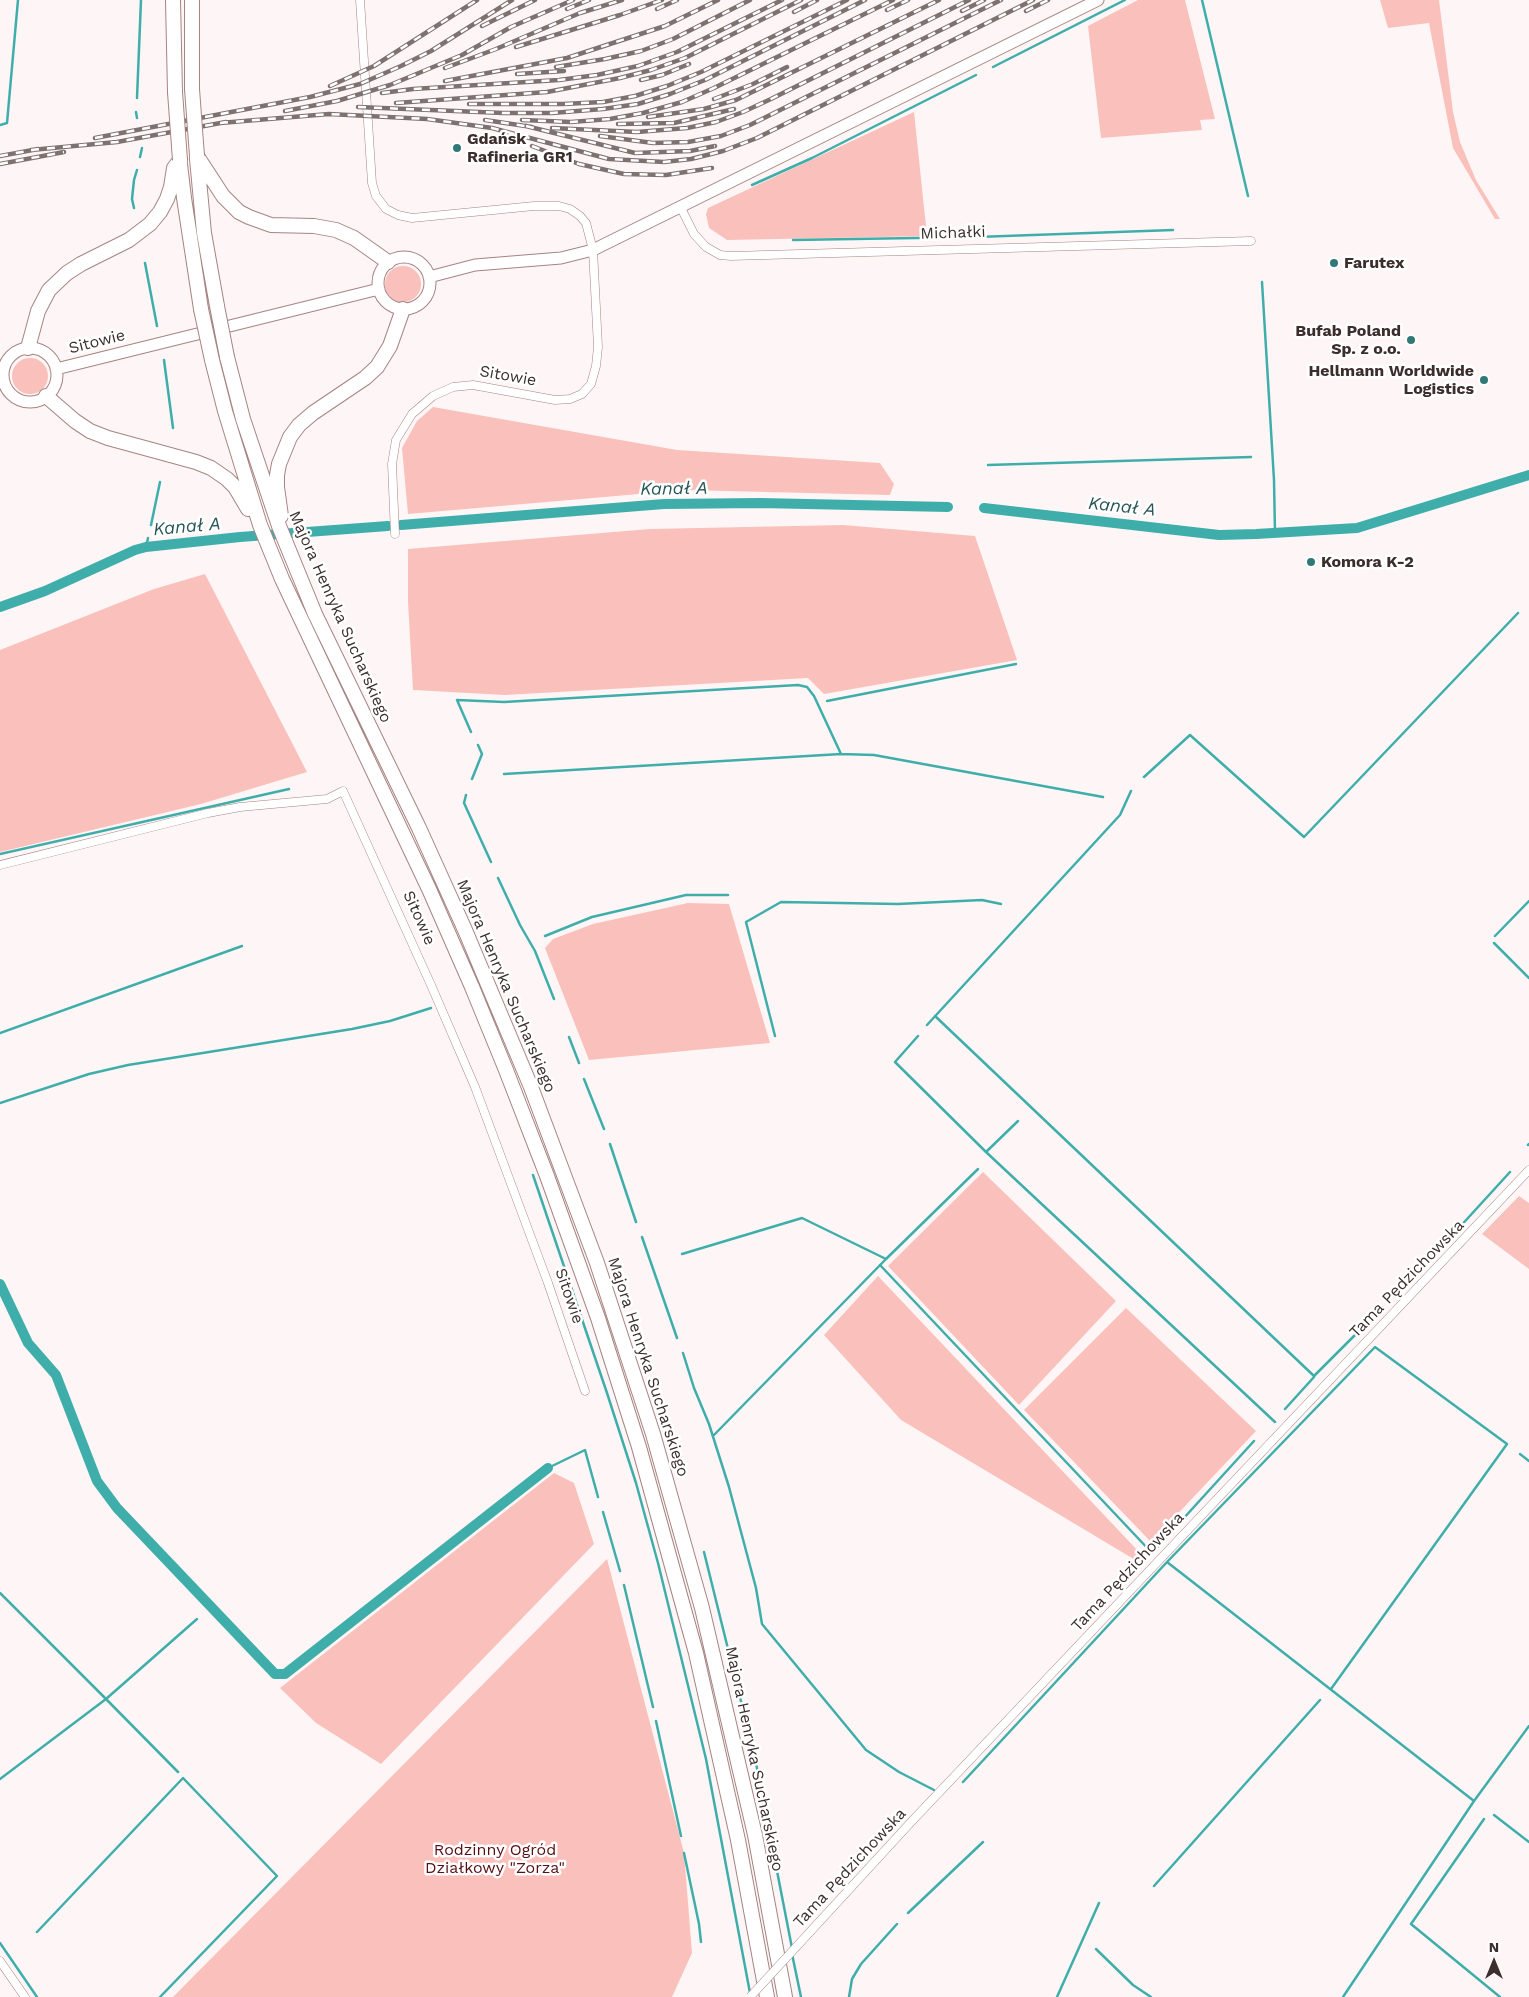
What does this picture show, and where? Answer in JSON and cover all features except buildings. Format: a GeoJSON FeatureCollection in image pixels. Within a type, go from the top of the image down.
{"type":"FeatureCollection","features":[{"type":"Feature","properties":{"kind":"highway","name":"Majora Henryka Sucharskiego"},"geometry":{"type":"LineString","coordinates":[[173,0],[175,92],[185,208],[201,309],[225,411],[260,525],[282,579],[429,889],[472,987],[544,1168],[598,1318],[639,1447],[693,1643],[738,1840],[767,1997]]}},
{"type":"Feature","properties":{"kind":"highway","name":"Majora Henryka Sucharskiego"},"geometry":{"type":"LineString","coordinates":[[192,0],[192,89],[204,233],[227,357],[246,427],[278,526],[331,647],[419,828],[465,930],[531,1087],[597,1263],[655,1442],[710,1639],[755,1835],[785,1997]]}},
{"type":"Feature","properties":{"kind":"highway"},"geometry":{"type":"LineString","coordinates":[[197,156],[223,196],[240,212],[249,217],[272,225],[314,226],[336,230],[354,238],[388,262]]}},
{"type":"Feature","properties":{"kind":"highway"},"geometry":{"type":"LineString","coordinates":[[28,348],[38,311],[49,290],[67,273],[129,240],[150,224],[160,212],[167,199],[174,168],[180,160]]}},
{"type":"Feature","properties":{"kind":"highway"},"geometry":{"type":"LineString","coordinates":[[278,526],[282,514],[277,487],[277,475],[279,464],[290,437],[299,425],[313,413],[365,378],[377,367],[390,346],[403,309]]}},
{"type":"Feature","properties":{"kind":"highway"},"geometry":{"type":"LineString","coordinates":[[46,396],[74,421],[90,431],[204,465],[220,474],[235,487],[242,496],[254,521],[260,525]]}},
{"type":"Feature","properties":{"kind":"street","name":"Sitowie"},"geometry":{"type":"LineString","coordinates":[[360,0],[372,183],[376,196],[386,209],[398,215],[412,218],[534,206],[559,206],[570,209],[580,216],[586,224],[593,250],[598,347],[596,366],[591,384],[582,394],[570,399],[555,400],[473,385],[453,387],[433,396],[412,414],[396,440],[392,464],[395,534]]}},
{"type":"Feature","properties":{"kind":"street"},"geometry":{"type":"LineString","coordinates":[[429,277],[475,266],[561,258],[593,250],[1098,0]]}},
{"type":"Feature","properties":{"kind":"street","name":"Michałki"},"geometry":{"type":"LineString","coordinates":[[681,208],[694,234],[706,247],[712,252],[731,256],[1251,241]]}},
{"type":"Feature","properties":{"kind":"street"},"geometry":{"type":"LineString","coordinates":[[396,258],[413,258],[420,262],[429,277],[429,290],[426,296],[416,305],[403,309],[390,305],[378,289],[380,271],[388,262],[396,258]]}},
{"type":"Feature","properties":{"kind":"street","name":"Sitowie"},"geometry":{"type":"LineString","coordinates":[[56,369],[378,289]]}},
{"type":"Feature","properties":{"kind":"street"},"geometry":{"type":"LineString","coordinates":[[28,348],[46,353],[56,369],[56,381],[46,396],[35,401],[24,401],[9,391],[2,381],[7,362],[16,352],[28,348]]}},
{"type":"Feature","properties":{"kind":"street","name":"Sitowie"},"geometry":{"type":"LineString","coordinates":[[0,865],[208,813],[240,807],[327,799],[343,790],[475,1087],[586,1391]]}},
{"type":"Feature","properties":{"kind":"street","name":"Tama Pędzichowska"},"geometry":{"type":"LineString","coordinates":[[750,1997],[959,1770],[1529,1170]]}},
{"type":"Feature","properties":{"kind":"street"},"geometry":{"type":"LineString","coordinates":[[0,1961],[24,1997]]}},
{"type":"Feature","properties":{"kind":"green space"},"geometry":{"type":"Polygon","coordinates":[[[1138,0],[1185,0],[1215,119],[1200,120],[1202,130],[1101,138],[1088,26],[1138,0]]]}},
{"type":"Feature","properties":{"kind":"green space"},"geometry":{"type":"Polygon","coordinates":[[[1380,0],[1439,0],[1453,112],[1460,142],[1476,180],[1500,219],[1495,219],[1453,148],[1429,23],[1388,28],[1380,0]]]}},
{"type":"Feature","properties":{"kind":"green space"},"geometry":{"type":"Polygon","coordinates":[[[914,112],[927,236],[727,240],[709,228],[706,214],[708,208],[914,112]]]}},
{"type":"Feature","properties":{"kind":"green space"},"geometry":{"type":"Polygon","coordinates":[[[403,266],[410,267],[416,271],[420,277],[420,291],[416,297],[410,301],[403,302],[396,301],[390,297],[386,291],[385,284],[386,277],[390,271],[396,267],[403,266]]]}},
{"type":"Feature","properties":{"kind":"green space"},"geometry":{"type":"Polygon","coordinates":[[[30,358],[37,359],[43,363],[47,369],[47,383],[43,389],[37,393],[30,394],[23,393],[17,389],[13,383],[12,376],[13,369],[17,363],[23,359],[30,358]]]}},
{"type":"Feature","properties":{"kind":"green space"},"geometry":{"type":"Polygon","coordinates":[[[433,407],[677,450],[880,463],[894,484],[890,495],[685,490],[408,514],[402,448],[417,421],[433,407]]]}},
{"type":"Feature","properties":{"kind":"green space"},"geometry":{"type":"Polygon","coordinates":[[[843,525],[975,536],[1017,660],[824,694],[808,678],[505,695],[413,690],[408,602],[408,549],[650,529],[843,525]]]}},
{"type":"Feature","properties":{"kind":"green space"},"geometry":{"type":"Polygon","coordinates":[[[205,574],[307,772],[201,804],[0,852],[0,650],[154,589],[205,574]]]}},
{"type":"Feature","properties":{"kind":"green space"},"geometry":{"type":"Polygon","coordinates":[[[688,903],[729,904],[770,1043],[589,1060],[545,948],[553,939],[593,924],[688,903]]]}},
{"type":"Feature","properties":{"kind":"green space"},"geometry":{"type":"Polygon","coordinates":[[[983,1172],[1116,1301],[1019,1405],[888,1266],[983,1172]]]}},
{"type":"Feature","properties":{"kind":"green space"},"geometry":{"type":"Polygon","coordinates":[[[1519,1196],[1529,1203],[1529,1269],[1482,1234],[1519,1196]]]}},
{"type":"Feature","properties":{"kind":"green space"},"geometry":{"type":"Polygon","coordinates":[[[878,1276],[1140,1553],[1137,1561],[901,1420],[824,1335],[878,1276]]]}},
{"type":"Feature","properties":{"kind":"green space"},"geometry":{"type":"Polygon","coordinates":[[[1126,1308],[1256,1431],[1151,1542],[1024,1410],[1126,1308]]]}},
{"type":"Feature","properties":{"kind":"green space"},"geometry":{"type":"Polygon","coordinates":[[[554,1473],[574,1483],[594,1544],[381,1764],[316,1723],[280,1688],[554,1473]]]}},
{"type":"Feature","properties":{"kind":"green space","name":"Rodzinny Ogród Działkowy \"Zorza\""},"geometry":{"type":"Polygon","coordinates":[[[607,1559],[684,1853],[692,1953],[672,1997],[173,1997],[607,1559]]]}},
{"type":"Feature","properties":{"kind":"waterway"},"geometry":{"type":"LineString","coordinates":[[0,125],[7,123],[18,0]]}},
{"type":"Feature","properties":{"kind":"waterway"},"geometry":{"type":"LineString","coordinates":[[137,98],[141,0]]}},
{"type":"Feature","properties":{"kind":"waterway"},"geometry":{"type":"LineString","coordinates":[[993,67],[1125,0]]}},
{"type":"Feature","properties":{"kind":"waterway"},"geometry":{"type":"LineString","coordinates":[[1202,0],[1248,196]]}},
{"type":"Feature","properties":{"kind":"waterway"},"geometry":{"type":"LineString","coordinates":[[752,185],[812,158],[976,75]]}},
{"type":"Feature","properties":{"kind":"waterway"},"geometry":{"type":"LineString","coordinates":[[136,112],[137,118]]}},
{"type":"Feature","properties":{"kind":"waterway"},"geometry":{"type":"LineString","coordinates":[[140,157],[142,148]]}},
{"type":"Feature","properties":{"kind":"waterway"},"geometry":{"type":"LineString","coordinates":[[134,208],[132,199],[137,170]]}},
{"type":"Feature","properties":{"kind":"waterway"},"geometry":{"type":"LineString","coordinates":[[793,240],[977,237],[1173,230]]}},
{"type":"Feature","properties":{"kind":"waterway"},"geometry":{"type":"LineString","coordinates":[[145,263],[157,326]]}},
{"type":"Feature","properties":{"kind":"waterway"},"geometry":{"type":"LineString","coordinates":[[1262,282],[1274,480],[1275,533]]}},
{"type":"Feature","properties":{"kind":"waterway"},"geometry":{"type":"LineString","coordinates":[[164,360],[173,428]]}},
{"type":"Feature","properties":{"kind":"waterway"},"geometry":{"type":"LineString","coordinates":[[988,465],[1251,457]]}},
{"type":"Feature","properties":{"kind":"waterway","name":"Kanał A"},"geometry":{"type":"LineString","coordinates":[[984,508],[1219,535],[1357,528],[1529,475]]}},
{"type":"Feature","properties":{"kind":"waterway"},"geometry":{"type":"LineString","coordinates":[[151,525],[160,482]]}},
{"type":"Feature","properties":{"kind":"waterway","name":"Kanał A"},"geometry":{"type":"LineString","coordinates":[[401,525],[664,504],[760,503],[948,507]]}},
{"type":"Feature","properties":{"kind":"waterway","name":"Kanał A"},"geometry":{"type":"LineString","coordinates":[[0,607],[45,591],[135,550],[146,547],[240,537],[388,526]]}},
{"type":"Feature","properties":{"kind":"waterway"},"geometry":{"type":"LineString","coordinates":[[146,547],[148,538]]}},
{"type":"Feature","properties":{"kind":"waterway"},"geometry":{"type":"LineString","coordinates":[[1144,777],[1190,735],[1304,837],[1518,613]]}},
{"type":"Feature","properties":{"kind":"waterway"},"geometry":{"type":"LineString","coordinates":[[827,701],[1016,664]]}},
{"type":"Feature","properties":{"kind":"waterway"},"geometry":{"type":"LineString","coordinates":[[471,732],[457,700],[504,702],[798,685],[807,687],[814,696],[841,754]]}},
{"type":"Feature","properties":{"kind":"waterway"},"geometry":{"type":"LineString","coordinates":[[472,779],[482,754],[478,745]]}},
{"type":"Feature","properties":{"kind":"waterway"},"geometry":{"type":"LineString","coordinates":[[504,774],[841,754],[874,755],[1103,797]]}},
{"type":"Feature","properties":{"kind":"waterway"},"geometry":{"type":"LineString","coordinates":[[0,854],[289,789]]}},
{"type":"Feature","properties":{"kind":"waterway"},"geometry":{"type":"LineString","coordinates":[[927,1025],[1120,815],[1131,791]]}},
{"type":"Feature","properties":{"kind":"waterway"},"geometry":{"type":"LineString","coordinates":[[466,795],[464,803],[491,862]]}},
{"type":"Feature","properties":{"kind":"waterway"},"geometry":{"type":"LineString","coordinates":[[498,878],[520,925],[535,951],[554,999]]}},
{"type":"Feature","properties":{"kind":"waterway"},"geometry":{"type":"LineString","coordinates":[[545,936],[592,917],[686,895],[728,895]]}},
{"type":"Feature","properties":{"kind":"waterway"},"geometry":{"type":"LineString","coordinates":[[775,1036],[746,922],[781,902],[898,904],[982,900],[1001,904]]}},
{"type":"Feature","properties":{"kind":"waterway"},"geometry":{"type":"LineString","coordinates":[[1495,936],[1529,901]]}},
{"type":"Feature","properties":{"kind":"waterway"},"geometry":{"type":"LineString","coordinates":[[1494,943],[1529,978]]}},
{"type":"Feature","properties":{"kind":"waterway"},"geometry":{"type":"LineString","coordinates":[[0,1033],[242,946]]}},
{"type":"Feature","properties":{"kind":"waterway"},"geometry":{"type":"LineString","coordinates":[[0,1103],[89,1074],[128,1065],[352,1029],[390,1021],[431,1008]]}},
{"type":"Feature","properties":{"kind":"waterway"},"geometry":{"type":"LineString","coordinates":[[935,1016],[1314,1376],[1382,1308]]}},
{"type":"Feature","properties":{"kind":"waterway"},"geometry":{"type":"LineString","coordinates":[[918,1036],[895,1062],[986,1152],[1018,1121]]}},
{"type":"Feature","properties":{"kind":"waterway"},"geometry":{"type":"LineString","coordinates":[[569,1037],[579,1063]]}},
{"type":"Feature","properties":{"kind":"waterway"},"geometry":{"type":"LineString","coordinates":[[584,1079],[604,1129]]}},
{"type":"Feature","properties":{"kind":"waterway"},"geometry":{"type":"LineString","coordinates":[[610,1144],[636,1222]]}},
{"type":"Feature","properties":{"kind":"waterway"},"geometry":{"type":"LineString","coordinates":[[986,1152],[1275,1422]]}},
{"type":"Feature","properties":{"kind":"waterway"},"geometry":{"type":"LineString","coordinates":[[886,1259],[978,1169]]}},
{"type":"Feature","properties":{"kind":"waterway"},"geometry":{"type":"LineString","coordinates":[[1457,1230],[1510,1172]]}},
{"type":"Feature","properties":{"kind":"waterway"},"geometry":{"type":"LineString","coordinates":[[533,1175],[636,1483],[658,1563],[706,1759],[750,1993]]}},
{"type":"Feature","properties":{"kind":"waterway"},"geometry":{"type":"LineString","coordinates":[[682,1254],[802,1218],[886,1259],[714,1435]]}},
{"type":"Feature","properties":{"kind":"waterway"},"geometry":{"type":"LineString","coordinates":[[642,1237],[677,1338]]}},
{"type":"Feature","properties":{"kind":"waterway"},"geometry":{"type":"LineString","coordinates":[[1394,1294],[1439,1249]]}},
{"type":"Feature","properties":{"kind":"waterway"},"geometry":{"type":"LineString","coordinates":[[880,1265],[1152,1553],[1254,1441]]}},
{"type":"Feature","properties":{"kind":"waterway"},"geometry":{"type":"LineString","coordinates":[[0,1284],[28,1343],[56,1375],[97,1481],[117,1508],[275,1674],[285,1674],[548,1468]]}},
{"type":"Feature","properties":{"kind":"waterway"},"geometry":{"type":"LineString","coordinates":[[1167,1562],[1375,1347],[1507,1444],[1331,1689]]}},
{"type":"Feature","properties":{"kind":"waterway"},"geometry":{"type":"LineString","coordinates":[[683,1353],[694,1388],[709,1424],[729,1487],[756,1588],[762,1624],[866,1750],[899,1772],[934,1790]]}},
{"type":"Feature","properties":{"kind":"waterway"},"geometry":{"type":"LineString","coordinates":[[1285,1409],[1314,1377]]}},
{"type":"Feature","properties":{"kind":"waterway"},"geometry":{"type":"LineString","coordinates":[[548,1468],[585,1450],[598,1497]]}},
{"type":"Feature","properties":{"kind":"waterway"},"geometry":{"type":"LineString","coordinates":[[1520,1454],[1529,1461]]}},
{"type":"Feature","properties":{"kind":"waterway"},"geometry":{"type":"LineString","coordinates":[[603,1512],[620,1571]]}},
{"type":"Feature","properties":{"kind":"waterway"},"geometry":{"type":"LineString","coordinates":[[704,1552],[755,1758],[792,1948]]}},
{"type":"Feature","properties":{"kind":"waterway"},"geometry":{"type":"LineString","coordinates":[[963,1782],[1167,1562],[1474,1801],[1343,1997]]}},
{"type":"Feature","properties":{"kind":"waterway"},"geometry":{"type":"LineString","coordinates":[[624,1585],[653,1707]]}},
{"type":"Feature","properties":{"kind":"waterway"},"geometry":{"type":"LineString","coordinates":[[0,1593],[106,1699],[0,1779]]}},
{"type":"Feature","properties":{"kind":"waterway"},"geometry":{"type":"LineString","coordinates":[[178,1772],[106,1699],[197,1619]]}},
{"type":"Feature","properties":{"kind":"waterway"},"geometry":{"type":"LineString","coordinates":[[1154,1886],[1320,1700]]}},
{"type":"Feature","properties":{"kind":"waterway"},"geometry":{"type":"LineString","coordinates":[[656,1721],[681,1836]]}},
{"type":"Feature","properties":{"kind":"waterway"},"geometry":{"type":"LineString","coordinates":[[1474,1801],[1529,1726]]}},
{"type":"Feature","properties":{"kind":"waterway"},"geometry":{"type":"LineString","coordinates":[[37,1932],[183,1778],[277,1876],[160,1997]]}},
{"type":"Feature","properties":{"kind":"waterway"},"geometry":{"type":"LineString","coordinates":[[1494,1815],[1529,1842]]}},
{"type":"Feature","properties":{"kind":"waterway"},"geometry":{"type":"LineString","coordinates":[[1484,1819],[1411,1924],[1500,1997]]}},
{"type":"Feature","properties":{"kind":"waterway"},"geometry":{"type":"LineString","coordinates":[[908,1913],[983,1842]]}},
{"type":"Feature","properties":{"kind":"waterway"},"geometry":{"type":"LineString","coordinates":[[684,1853],[701,1942]]}},
{"type":"Feature","properties":{"kind":"waterway"},"geometry":{"type":"LineString","coordinates":[[1057,1997],[1099,1903]]}},
{"type":"Feature","properties":{"kind":"waterway"},"geometry":{"type":"LineString","coordinates":[[849,1997],[852,1979],[861,1964],[897,1924]]}},
{"type":"Feature","properties":{"kind":"waterway"},"geometry":{"type":"LineString","coordinates":[[0,1943],[37,1997]]}},
{"type":"Feature","properties":{"kind":"waterway"},"geometry":{"type":"LineString","coordinates":[[1096,1949],[1133,1985],[1151,1997]]}},
{"type":"Feature","properties":{"kind":"waterway"},"geometry":{"type":"LineString","coordinates":[[792,1954],[801,1997]]}},
{"type":"Feature","properties":{"kind":"railway"},"geometry":{"type":"LineString","coordinates":[[330,86],[374,66],[477,0]]}},
{"type":"Feature","properties":{"kind":"railway"},"geometry":{"type":"LineString","coordinates":[[95,138],[310,97],[360,84],[431,51],[512,0]]}},
{"type":"Feature","properties":{"kind":"railway"},"geometry":{"type":"LineString","coordinates":[[482,26],[535,0]]}},
{"type":"Feature","properties":{"kind":"railway"},"geometry":{"type":"LineString","coordinates":[[285,111],[337,101],[390,85],[462,55],[511,27],[573,0]]}},
{"type":"Feature","properties":{"kind":"railway"},"geometry":{"type":"LineString","coordinates":[[567,9],[589,0]]}},
{"type":"Feature","properties":{"kind":"railway"},"geometry":{"type":"LineString","coordinates":[[445,68],[496,49],[580,13],[622,0]]}},
{"type":"Feature","properties":{"kind":"railway"},"geometry":{"type":"LineString","coordinates":[[516,47],[662,0]]}},
{"type":"Feature","properties":{"kind":"railway"},"geometry":{"type":"LineString","coordinates":[[657,9],[677,0]]}},
{"type":"Feature","properties":{"kind":"railway"},"geometry":{"type":"LineString","coordinates":[[445,81],[567,58],[665,26],[718,0]]}},
{"type":"Feature","properties":{"kind":"railway"},"geometry":{"type":"LineString","coordinates":[[556,67],[641,51],[673,39],[750,0]]}},
{"type":"Feature","properties":{"kind":"railway"},"geometry":{"type":"LineString","coordinates":[[382,93],[413,89],[559,80],[597,75],[638,66],[677,52],[782,0]]}},
{"type":"Feature","properties":{"kind":"railway"},"geometry":{"type":"LineString","coordinates":[[396,103],[547,92],[620,78],[685,58],[801,0]]}},
{"type":"Feature","properties":{"kind":"railway"},"geometry":{"type":"LineString","coordinates":[[794,12],[817,0]]}},
{"type":"Feature","properties":{"kind":"railway"},"geometry":{"type":"LineString","coordinates":[[469,104],[563,104],[603,102],[635,96],[667,86],[701,72],[847,0]]}},
{"type":"Feature","properties":{"kind":"railway"},"geometry":{"type":"LineString","coordinates":[[358,107],[503,113],[552,113],[638,104],[705,80],[865,0]]}},
{"type":"Feature","properties":{"kind":"railway"},"geometry":{"type":"LineString","coordinates":[[522,120],[571,122],[610,119],[643,113],[682,102],[893,0]]}},
{"type":"Feature","properties":{"kind":"railway"},"geometry":{"type":"LineString","coordinates":[[887,10],[908,0]]}},
{"type":"Feature","properties":{"kind":"railway"},"geometry":{"type":"LineString","coordinates":[[648,117],[704,109],[736,100],[939,0]]}},
{"type":"Feature","properties":{"kind":"railway"},"geometry":{"type":"LineString","coordinates":[[552,128],[637,132],[687,128],[716,122],[771,99],[969,0]]}},
{"type":"Feature","properties":{"kind":"railway"},"geometry":{"type":"LineString","coordinates":[[962,11],[984,0]]}},
{"type":"Feature","properties":{"kind":"railway"},"geometry":{"type":"LineString","coordinates":[[600,136],[653,143],[688,142],[721,136],[750,125],[1001,0]]}},
{"type":"Feature","properties":{"kind":"railway"},"geometry":{"type":"LineString","coordinates":[[220,123],[329,114],[427,119],[492,128],[609,159],[664,162],[691,159],[723,151],[757,138],[1033,0]]}},
{"type":"Feature","properties":{"kind":"railway"},"geometry":{"type":"LineString","coordinates":[[1026,11],[1048,0]]}},
{"type":"Feature","properties":{"kind":"railway"},"geometry":{"type":"LineString","coordinates":[[641,80],[662,75],[689,64]]}},
{"type":"Feature","properties":{"kind":"railway"},"geometry":{"type":"LineString","coordinates":[[714,99],[753,84],[787,67]]}},
{"type":"Feature","properties":{"kind":"railway"},"geometry":{"type":"LineString","coordinates":[[517,74],[564,71]]}},
{"type":"Feature","properties":{"kind":"railway"},"geometry":{"type":"LineString","coordinates":[[618,124],[674,123],[734,109]]}},
{"type":"Feature","properties":{"kind":"railway"},"geometry":{"type":"LineString","coordinates":[[485,120],[532,127]]}},
{"type":"Feature","properties":{"kind":"railway"},"geometry":{"type":"LineString","coordinates":[[31,150],[117,142],[226,122]]}},
{"type":"Feature","properties":{"kind":"railway"},"geometry":{"type":"LineString","coordinates":[[526,126],[635,153],[690,151],[715,146]]}},
{"type":"Feature","properties":{"kind":"railway"},"geometry":{"type":"LineString","coordinates":[[532,146],[579,164],[624,174],[666,175],[712,168]]}},
{"type":"Feature","properties":{"kind":"railway"},"geometry":{"type":"LineString","coordinates":[[0,156],[38,149]]}},
{"type":"Feature","properties":{"kind":"railway"},"geometry":{"type":"LineString","coordinates":[[0,164],[64,152]]}},
{"type":"Feature","properties":{"kind":"place","name":"Gdańsk Rafineria GR1"},"geometry":{"type":"Point","coordinates":[457,148]}},
{"type":"Feature","properties":{"kind":"place","name":"Farutex"},"geometry":{"type":"Point","coordinates":[1334,263]}},
{"type":"Feature","properties":{"kind":"place","name":"Bufab Poland Sp. z o.o."},"geometry":{"type":"Point","coordinates":[1411,340]}},
{"type":"Feature","properties":{"kind":"place","name":"Hellmann Worldwide Logistics"},"geometry":{"type":"Point","coordinates":[1484,380]}},
{"type":"Feature","properties":{"kind":"place","name":"Komora K-2"},"geometry":{"type":"Point","coordinates":[1311,562]}}]}
